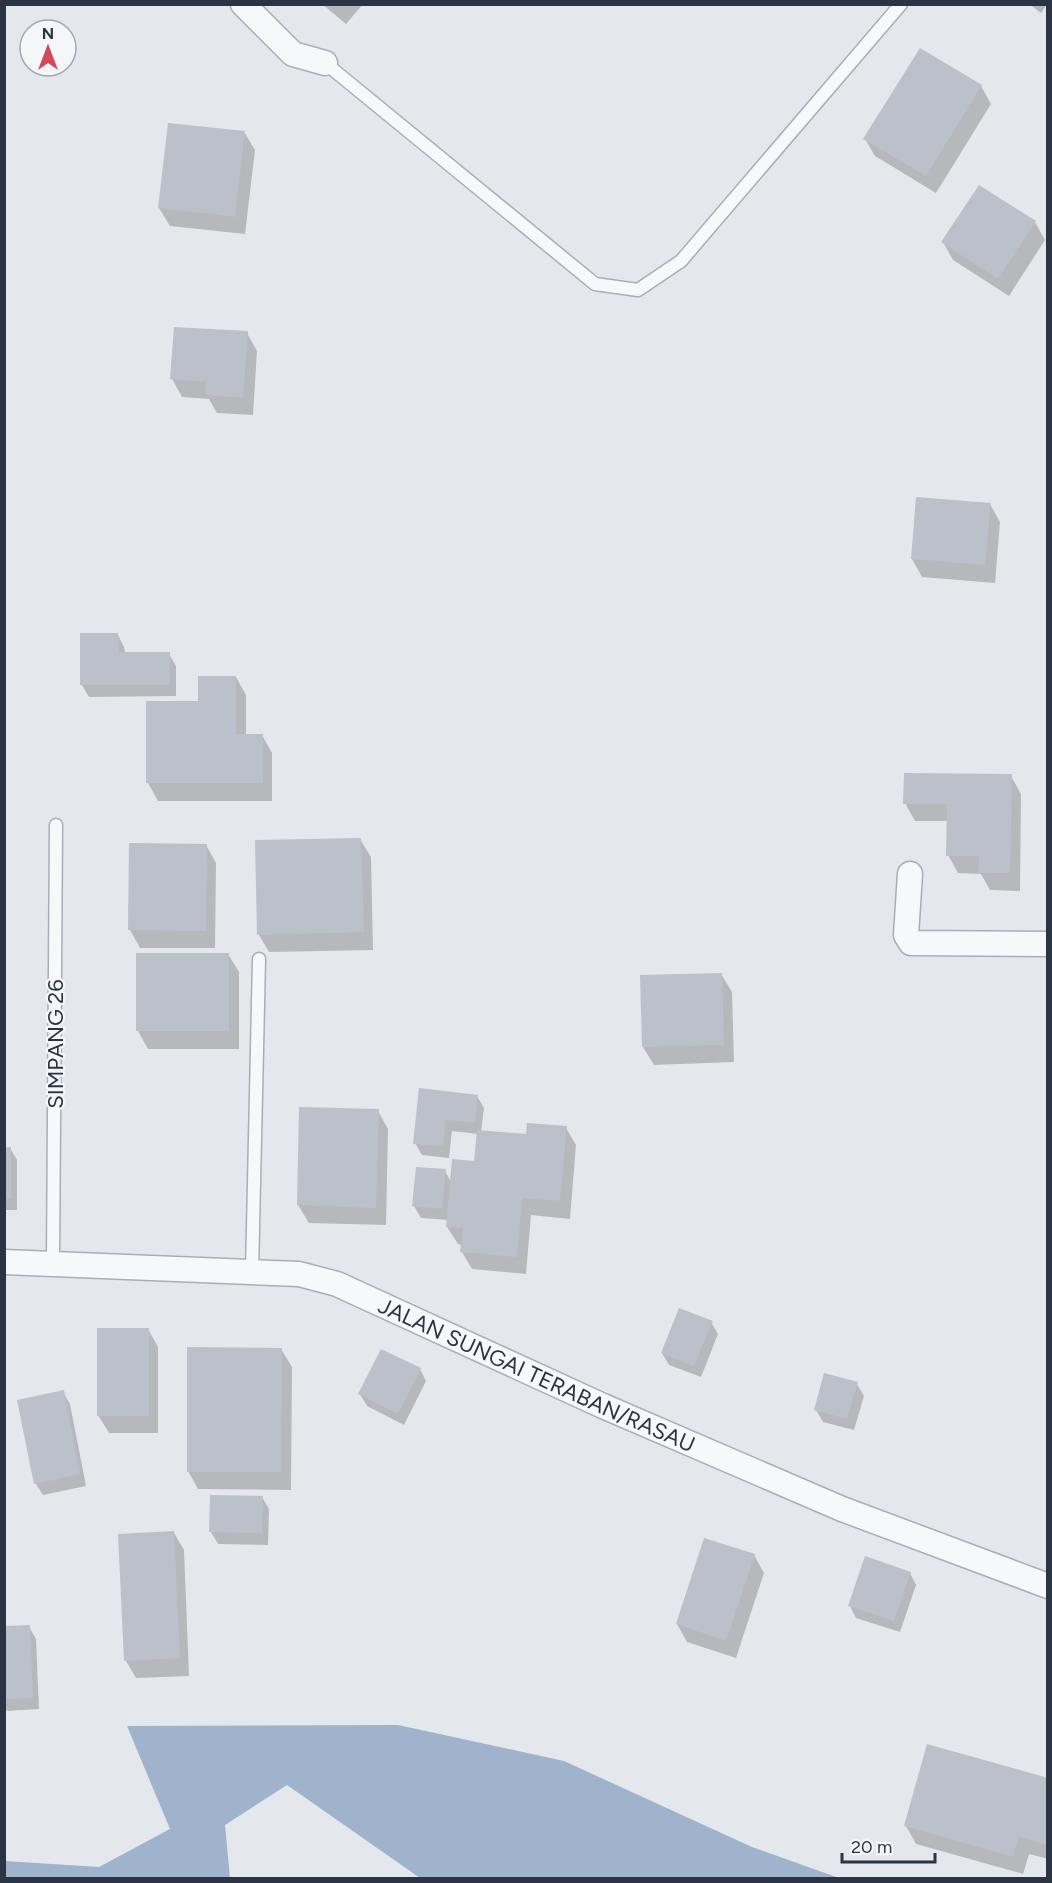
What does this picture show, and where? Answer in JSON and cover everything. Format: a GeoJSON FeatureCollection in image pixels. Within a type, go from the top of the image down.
{"type":"FeatureCollection","features":[{"type":"Feature","properties":{"kind":"street"},"geometry":{"type":"LineString","coordinates":[[243,4],[293,54],[325,63]]}},
{"type":"Feature","properties":{"kind":"street"},"geometry":{"type":"LineString","coordinates":[[910,874],[906,934],[911,943],[1047,944]]}},
{"type":"Feature","properties":{"kind":"street","name":"JALAN SUNGAI TERABAN/RASAU"},"geometry":{"type":"LineString","coordinates":[[4,1262],[298,1275],[337,1284],[603,1406],[842,1509],[1047,1586]]}},
{"type":"Feature","properties":{"kind":"lane"},"geometry":{"type":"LineString","coordinates":[[325,63],[595,284],[638,290],[681,261],[902,4]]}},
{"type":"Feature","properties":{"kind":"lane","name":"SIMPANG 26"},"geometry":{"type":"LineString","coordinates":[[53,1263],[56,825]]}},
{"type":"Feature","properties":{"kind":"lane"},"geometry":{"type":"LineString","coordinates":[[252,1274],[259,959]]}},
{"type":"Feature","properties":{"kind":"water"},"geometry":{"type":"Polygon","coordinates":[[[398,1725],[564,1761],[752,1847],[839,1878],[420,1878],[287,1785],[225,1825],[230,1878],[5,1878],[5,1861],[99,1867],[170,1829],[127,1726],[398,1725]]]}},
{"type":"Feature","properties":{"kind":"building"},"geometry":{"type":"Polygon","coordinates":[[[920,48],[982,85],[926,176],[863,139],[920,48]]]}},
{"type":"Feature","properties":{"kind":"building"},"geometry":{"type":"Polygon","coordinates":[[[168,123],[245,131],[235,217],[158,208],[168,123]]]}},
{"type":"Feature","properties":{"kind":"building"},"geometry":{"type":"Polygon","coordinates":[[[979,185],[1036,221],[998,279],[941,242],[979,185]]]}},
{"type":"Feature","properties":{"kind":"building"},"geometry":{"type":"Polygon","coordinates":[[[174,327],[248,331],[243,398],[205,395],[206,382],[170,379],[174,327]]]}},
{"type":"Feature","properties":{"kind":"building"},"geometry":{"type":"Polygon","coordinates":[[[916,497],[991,503],[985,565],[911,559],[916,497]]]}},
{"type":"Feature","properties":{"kind":"building"},"geometry":{"type":"Polygon","coordinates":[[[80,633],[118,633],[119,652],[170,652],[170,685],[80,685],[80,633]]]}},
{"type":"Feature","properties":{"kind":"building"},"geometry":{"type":"Polygon","coordinates":[[[198,676],[236,676],[236,734],[263,734],[263,783],[146,783],[146,701],[198,701],[198,676]]]}},
{"type":"Feature","properties":{"kind":"building"},"geometry":{"type":"Polygon","coordinates":[[[904,773],[1012,774],[1010,873],[978,873],[979,856],[946,856],[947,804],[903,804],[904,773]]]}},
{"type":"Feature","properties":{"kind":"building"},"geometry":{"type":"Polygon","coordinates":[[[361,838],[364,932],[257,935],[255,840],[361,838]]]}},
{"type":"Feature","properties":{"kind":"building"},"geometry":{"type":"Polygon","coordinates":[[[129,843],[207,844],[206,931],[128,930],[129,843]]]}},
{"type":"Feature","properties":{"kind":"building"},"geometry":{"type":"Polygon","coordinates":[[[136,953],[229,953],[229,1031],[136,1031],[136,953]]]}},
{"type":"Feature","properties":{"kind":"building"},"geometry":{"type":"Polygon","coordinates":[[[722,973],[724,1045],[642,1047],[640,975],[722,973]]]}},
{"type":"Feature","properties":{"kind":"building"},"geometry":{"type":"Polygon","coordinates":[[[419,1088],[478,1095],[475,1123],[446,1120],[443,1146],[413,1144],[419,1088]]]}},
{"type":"Feature","properties":{"kind":"building"},"geometry":{"type":"Polygon","coordinates":[[[299,1107],[379,1109],[376,1208],[297,1205],[299,1107]]]}},
{"type":"Feature","properties":{"kind":"building"},"geometry":{"type":"Polygon","coordinates":[[[527,1123],[567,1126],[560,1201],[522,1198],[517,1257],[460,1252],[463,1228],[446,1227],[452,1159],[474,1161],[477,1130],[526,1134],[527,1123]]]}},
{"type":"Feature","properties":{"kind":"building"},"geometry":{"type":"Polygon","coordinates":[[[4,1147],[11,1147],[11,1199],[4,1199],[4,1147]]]}},
{"type":"Feature","properties":{"kind":"building"},"geometry":{"type":"Polygon","coordinates":[[[416,1167],[446,1169],[442,1209],[412,1206],[416,1167]]]}},
{"type":"Feature","properties":{"kind":"building"},"geometry":{"type":"Polygon","coordinates":[[[679,1308],[713,1321],[694,1366],[661,1353],[679,1308]]]}},
{"type":"Feature","properties":{"kind":"building"},"geometry":{"type":"Polygon","coordinates":[[[97,1328],[149,1328],[149,1416],[97,1416],[97,1328]]]}},
{"type":"Feature","properties":{"kind":"building"},"geometry":{"type":"Polygon","coordinates":[[[187,1347],[282,1348],[281,1472],[187,1472],[187,1347]]]}},
{"type":"Feature","properties":{"kind":"building"},"geometry":{"type":"Polygon","coordinates":[[[381,1349],[421,1368],[398,1414],[358,1394],[381,1349]]]}},
{"type":"Feature","properties":{"kind":"building"},"geometry":{"type":"Polygon","coordinates":[[[824,1373],[858,1382],[847,1419],[814,1410],[824,1373]]]}},
{"type":"Feature","properties":{"kind":"building"},"geometry":{"type":"Polygon","coordinates":[[[64,1390],[80,1474],[34,1484],[17,1400],[64,1390]]]}},
{"type":"Feature","properties":{"kind":"building"},"geometry":{"type":"Polygon","coordinates":[[[210,1495],[263,1496],[262,1533],[209,1532],[210,1495]]]}},
{"type":"Feature","properties":{"kind":"building"},"geometry":{"type":"Polygon","coordinates":[[[174,1531],[180,1658],[124,1661],[118,1534],[174,1531]]]}},
{"type":"Feature","properties":{"kind":"building"},"geometry":{"type":"Polygon","coordinates":[[[704,1538],[755,1554],[726,1641],[676,1624],[704,1538]]]}},
{"type":"Feature","properties":{"kind":"building"},"geometry":{"type":"Polygon","coordinates":[[[865,1556],[911,1572],[894,1621],[848,1606],[865,1556]]]}},
{"type":"Feature","properties":{"kind":"building"},"geometry":{"type":"Polygon","coordinates":[[[30,1625],[33,1698],[4,1699],[4,1626],[30,1625]]]}},
{"type":"Feature","properties":{"kind":"building"},"geometry":{"type":"Polygon","coordinates":[[[927,1744],[1048,1778],[1046,1845],[1019,1837],[1013,1857],[904,1826],[927,1744]]]}}]}
